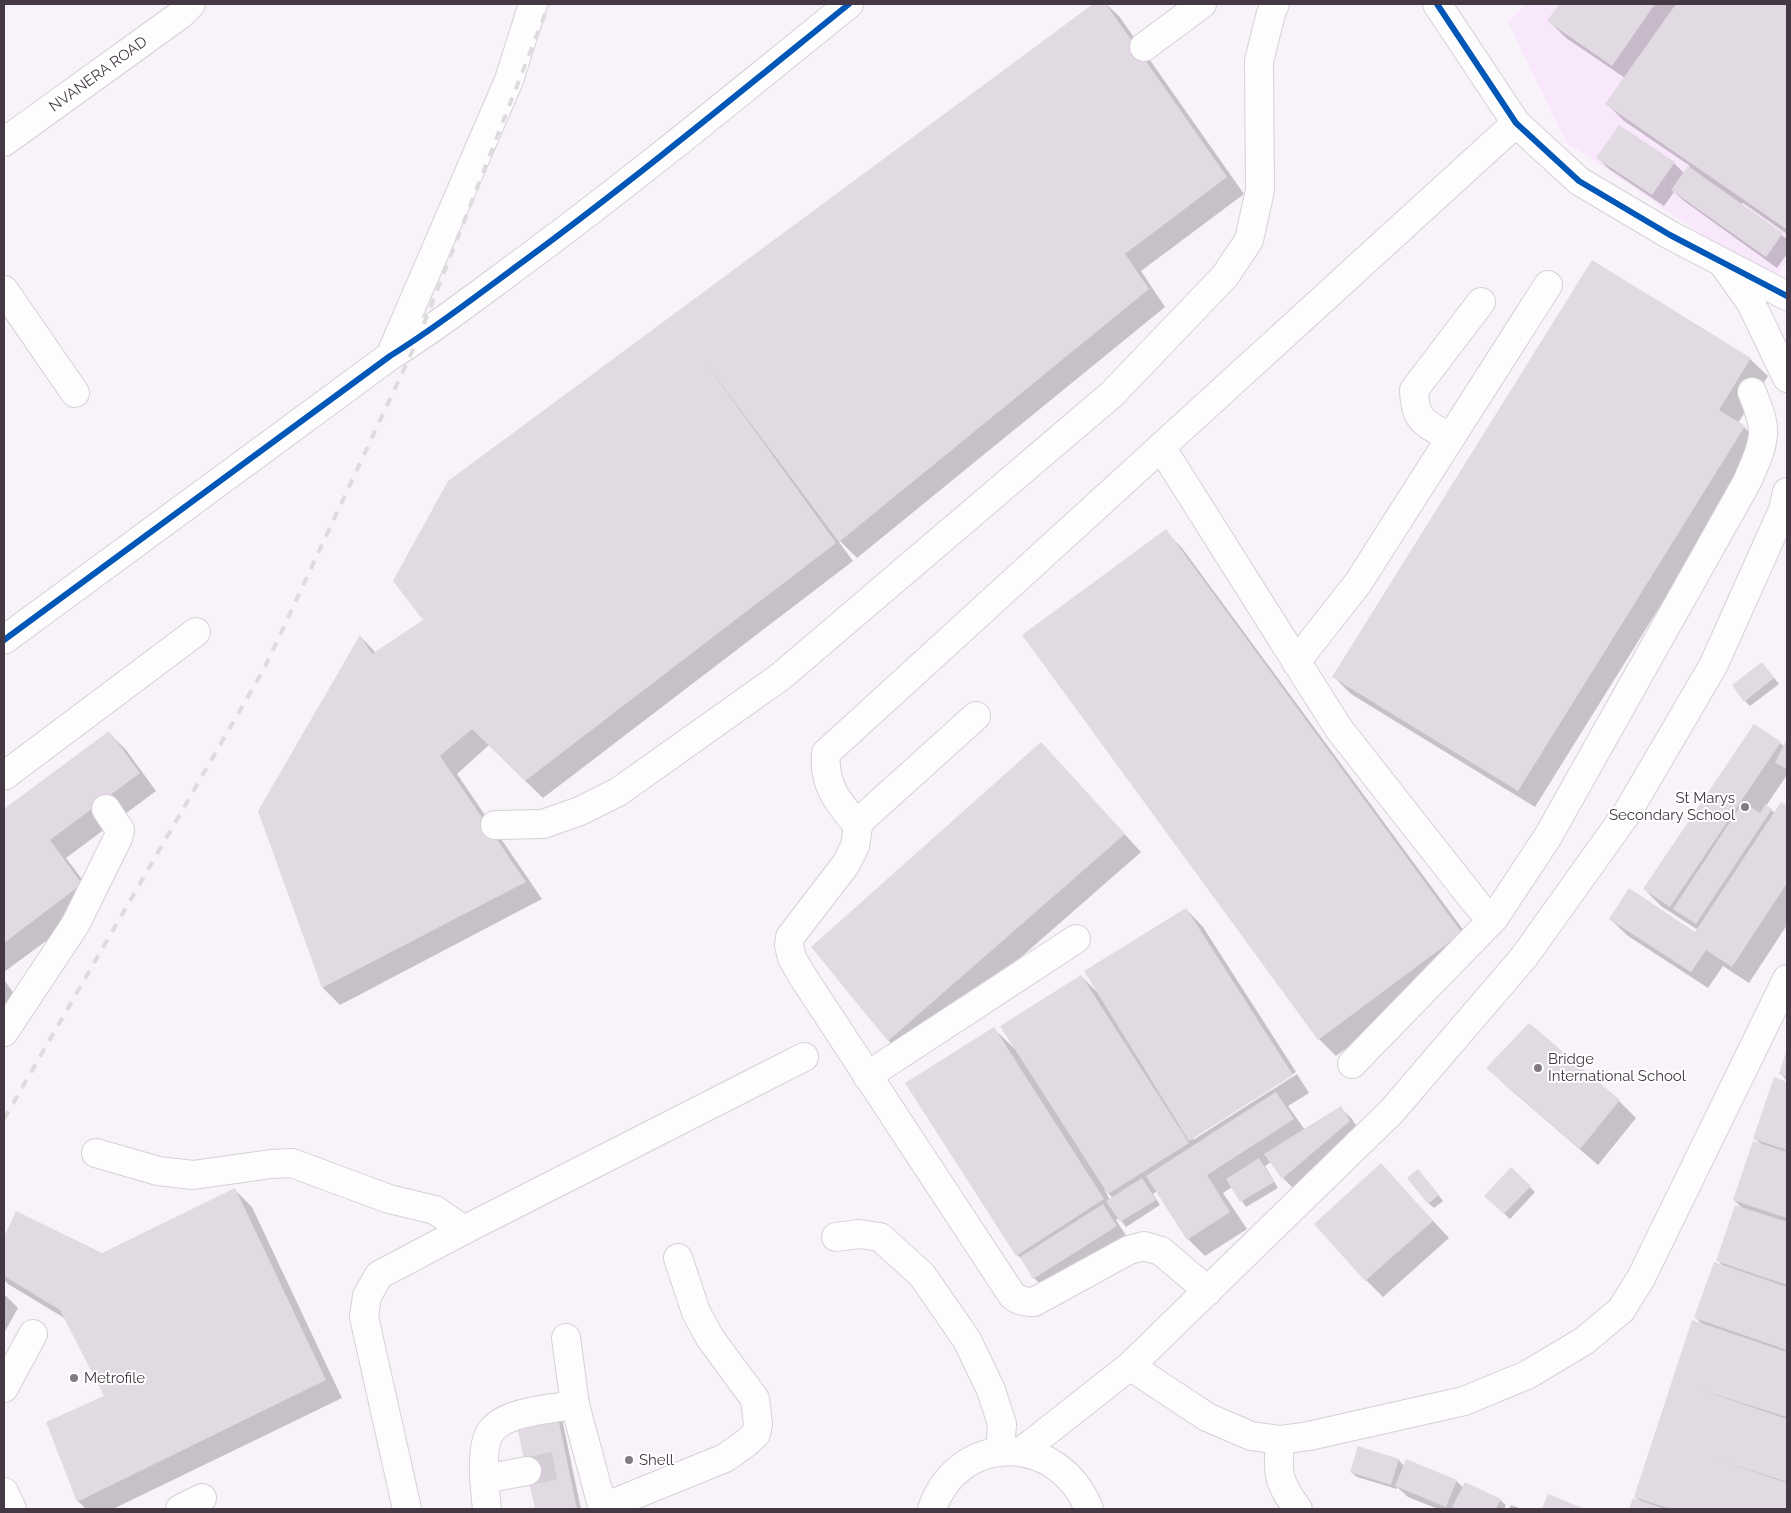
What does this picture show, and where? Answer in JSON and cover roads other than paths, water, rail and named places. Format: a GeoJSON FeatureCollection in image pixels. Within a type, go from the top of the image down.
{"type":"FeatureCollection","features":[{"type":"Feature","properties":{"kind":"street","name":"NVANERA ROAD"},"geometry":{"type":"LineString","coordinates":[[4,142],[180,15],[191,4]]}},
{"type":"Feature","properties":{"kind":"street"},"geometry":{"type":"LineString","coordinates":[[390,356],[509,80],[533,4]]}},
{"type":"Feature","properties":{"kind":"street"},"geometry":{"type":"LineString","coordinates":[[4,640],[390,356],[418,338],[560,234],[659,158],[849,4]]}},
{"type":"Feature","properties":{"kind":"street"},"geometry":{"type":"LineString","coordinates":[[1144,47],[1202,4]]}},
{"type":"Feature","properties":{"kind":"street"},"geometry":{"type":"LineString","coordinates":[[494,825],[543,824],[580,811],[618,792],[780,677],[1112,394],[1226,276],[1249,240],[1260,190],[1259,60],[1275,4]]}},
{"type":"Feature","properties":{"kind":"street"},"geometry":{"type":"LineString","coordinates":[[1438,4],[1516,124],[1579,181],[1670,235],[1787,296]]}},
{"type":"Feature","properties":{"kind":"street"},"geometry":{"type":"LineString","coordinates":[[858,826],[837,801],[831,789],[825,766],[826,752],[1516,124]]}},
{"type":"Feature","properties":{"kind":"street"},"geometry":{"type":"LineString","coordinates":[[1722,261],[1751,303],[1787,378]]}},
{"type":"Feature","properties":{"kind":"street"},"geometry":{"type":"LineString","coordinates":[[1296,662],[1358,583],[1548,285]]}},
{"type":"Feature","properties":{"kind":"street"},"geometry":{"type":"LineString","coordinates":[[4,290],[75,393]]}},
{"type":"Feature","properties":{"kind":"street"},"geometry":{"type":"LineString","coordinates":[[1450,438],[1420,420],[1415,406],[1414,390],[1481,302]]}},
{"type":"Feature","properties":{"kind":"street"},"geometry":{"type":"LineString","coordinates":[[1352,1064],[1494,918],[1547,838],[1747,482],[1761,448],[1763,433],[1752,392]]}},
{"type":"Feature","properties":{"kind":"street"},"geometry":{"type":"LineString","coordinates":[[1161,447],[1344,736],[1476,903],[1485,913],[1494,918]]}},
{"type":"Feature","properties":{"kind":"street"},"geometry":{"type":"LineString","coordinates":[[1011,1451],[1130,1366],[1208,1291],[1392,1111],[1524,957],[1627,813],[1713,666],[1783,510],[1787,492]]}},
{"type":"Feature","properties":{"kind":"street"},"geometry":{"type":"LineString","coordinates":[[4,776],[196,632]]}},
{"type":"Feature","properties":{"kind":"street"},"geometry":{"type":"LineString","coordinates":[[976,716],[863,818],[858,826],[855,846],[846,864],[790,937],[789,945],[792,958],[1012,1295],[1025,1302],[1034,1302],[1129,1250],[1144,1246],[1161,1251],[1208,1291]]}},
{"type":"Feature","properties":{"kind":"street"},"geometry":{"type":"LineString","coordinates":[[4,1032],[75,925],[118,838],[120,830],[106,809]]}},
{"type":"Feature","properties":{"kind":"street"},"geometry":{"type":"LineString","coordinates":[[868,1076],[1076,939]]}},
{"type":"Feature","properties":{"kind":"street"},"geometry":{"type":"LineString","coordinates":[[1130,1366],[1208,1417],[1251,1436],[1280,1440],[1309,1436],[1464,1401],[1527,1375],[1584,1341],[1621,1310],[1641,1278],[1787,979]]}},
{"type":"Feature","properties":{"kind":"street"},"geometry":{"type":"LineString","coordinates":[[407,1509],[364,1317],[367,1296],[379,1275],[804,1057]]}},
{"type":"Feature","properties":{"kind":"street"},"geometry":{"type":"LineString","coordinates":[[96,1153],[158,1172],[193,1176],[271,1164],[292,1163],[389,1199],[436,1210],[464,1230]]}},
{"type":"Feature","properties":{"kind":"street"},"geometry":{"type":"LineString","coordinates":[[836,1238],[859,1234],[880,1237],[922,1275],[967,1340],[991,1390],[1011,1451]]}},
{"type":"Feature","properties":{"kind":"street"},"geometry":{"type":"LineString","coordinates":[[566,1338],[575,1405],[578,1461],[602,1509],[725,1458],[746,1443],[756,1434],[758,1414],[755,1399],[710,1338],[696,1312],[678,1258]]}},
{"type":"Feature","properties":{"kind":"street"},"geometry":{"type":"LineString","coordinates":[[4,1388],[33,1334]]}},
{"type":"Feature","properties":{"kind":"street"},"geometry":{"type":"LineString","coordinates":[[487,1509],[484,1479],[485,1448],[491,1430],[516,1415],[575,1405]]}},
{"type":"Feature","properties":{"kind":"street"},"geometry":{"type":"LineString","coordinates":[[1280,1440],[1278,1464],[1280,1480],[1288,1496],[1298,1509]]}},
{"type":"Feature","properties":{"kind":"street"},"geometry":{"type":"LineString","coordinates":[[932,1509],[937,1496],[948,1479],[963,1466],[980,1457],[1011,1451],[1039,1456],[1057,1466],[1072,1479],[1086,1502],[1107,1509]]}},
{"type":"Feature","properties":{"kind":"street"},"geometry":{"type":"LineString","coordinates":[[484,1479],[527,1471]]}},
{"type":"Feature","properties":{"kind":"tunnel"},"geometry":{"type":"LineString","coordinates":[[527,1471],[568,1463]]}},
{"type":"Feature","properties":{"kind":"railway"},"geometry":{"type":"LineString","coordinates":[[4,1119],[265,667],[418,339],[549,4]]}},
{"type":"Feature","properties":{"kind":"place","name":"St Marys Secondary School"},"geometry":{"type":"Point","coordinates":[1745,807]}},
{"type":"Feature","properties":{"kind":"place","name":"Bridge International School"},"geometry":{"type":"Point","coordinates":[1538,1068]}},
{"type":"Feature","properties":{"kind":"place","name":"Metrofile"},"geometry":{"type":"Point","coordinates":[74,1378]}},
{"type":"Feature","properties":{"kind":"place","name":"Shell"},"geometry":{"type":"Point","coordinates":[629,1460]}}]}
